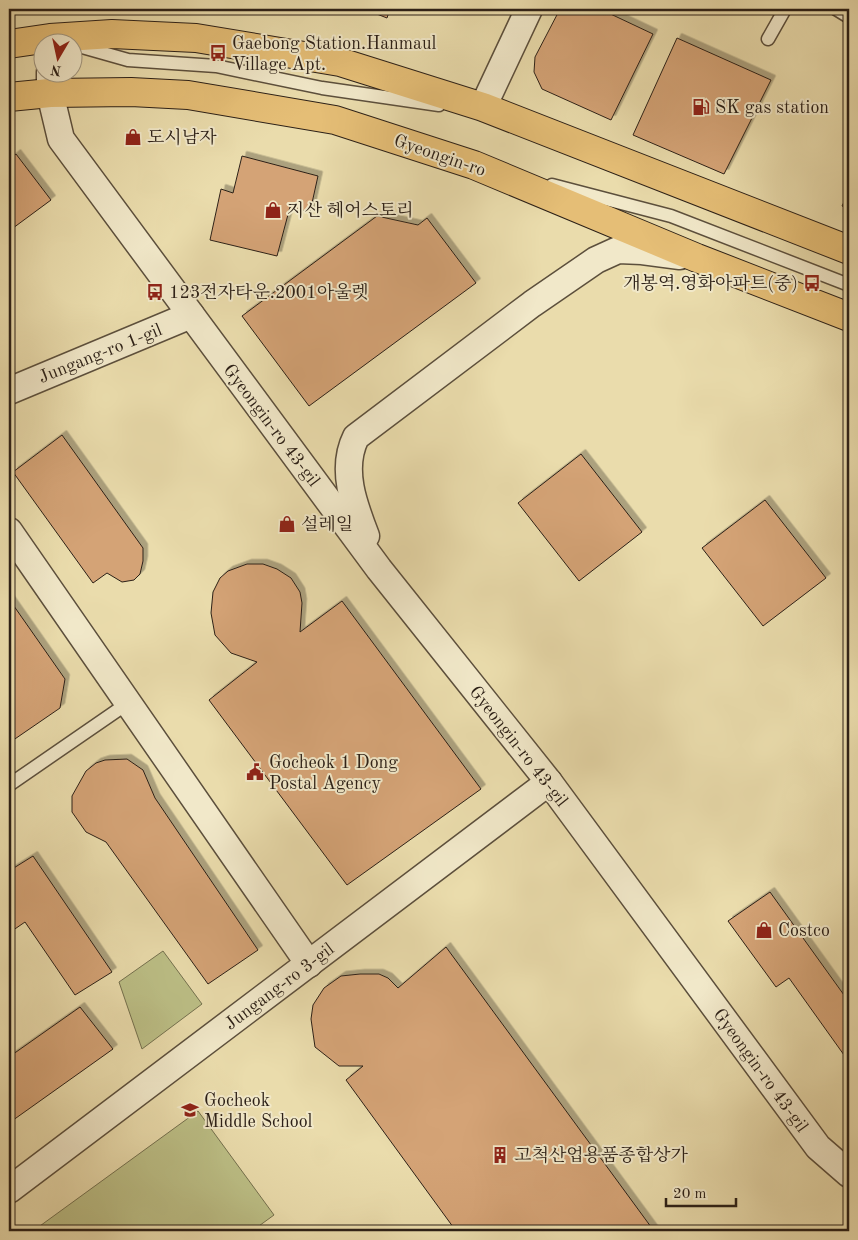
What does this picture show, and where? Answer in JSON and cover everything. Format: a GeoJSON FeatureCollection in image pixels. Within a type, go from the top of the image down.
{"type":"FeatureCollection","features":[{"type":"Feature","properties":{"kind":"main road"},"geometry":{"type":"LineString","coordinates":[[82,39],[121,34],[196,38],[258,46],[340,62],[492,110],[849,250]]}},
{"type":"Feature","properties":{"kind":"main road"},"geometry":{"type":"LineString","coordinates":[[9,44],[32,43]]}},
{"type":"Feature","properties":{"kind":"main road","name":"Gyeongin-ro"},"geometry":{"type":"LineString","coordinates":[[9,97],[50,83],[131,92],[188,95],[335,120],[474,165],[698,258],[849,317]]}},
{"type":"Feature","properties":{"kind":"street"},"geometry":{"type":"LineString","coordinates":[[492,110],[529,9]]}},
{"type":"Feature","properties":{"kind":"street","name":"Gyeongin-ro 43-gil"},"geometry":{"type":"LineString","coordinates":[[50,83],[61,139],[379,570],[549,782],[818,1148],[849,1174]]}},
{"type":"Feature","properties":{"kind":"street"},"geometry":{"type":"LineString","coordinates":[[379,570],[352,502],[349,476],[350,450],[356,437],[532,304],[596,260],[618,250],[698,258]]}},
{"type":"Feature","properties":{"kind":"street","name":"Jungang-ro 1-gil"},"geometry":{"type":"LineString","coordinates":[[9,391],[191,315]]}},
{"type":"Feature","properties":{"kind":"street"},"geometry":{"type":"LineString","coordinates":[[9,531],[309,964]]}},
{"type":"Feature","properties":{"kind":"street","name":"Jungang-ro 3-gil"},"geometry":{"type":"LineString","coordinates":[[9,1190],[549,782]]}},
{"type":"Feature","properties":{"kind":"lane"},"geometry":{"type":"LineString","coordinates":[[768,39],[786,9]]}},
{"type":"Feature","properties":{"kind":"lane"},"geometry":{"type":"LineString","coordinates":[[836,9],[849,17]]}},
{"type":"Feature","properties":{"kind":"lane"},"geometry":{"type":"LineString","coordinates":[[474,165],[671,216],[849,285]]}},
{"type":"Feature","properties":{"kind":"lane"},"geometry":{"type":"LineString","coordinates":[[9,785],[128,703]]}},
{"type":"Feature","properties":{"kind":"green space"},"geometry":{"type":"Polygon","coordinates":[[[163,951],[202,1004],[142,1049],[119,982],[163,951]]]}},
{"type":"Feature","properties":{"kind":"green space"},"geometry":{"type":"Polygon","coordinates":[[[198,1111],[274,1215],[252,1231],[33,1231],[198,1111]]]}},
{"type":"Feature","properties":{"kind":"building"},"geometry":{"type":"Polygon","coordinates":[[[364,9],[390,9],[387,18],[364,9]]]}},
{"type":"Feature","properties":{"kind":"building"},"geometry":{"type":"Polygon","coordinates":[[[560,9],[600,9],[653,34],[611,120],[542,89],[534,72],[535,57],[560,9]]]}},
{"type":"Feature","properties":{"kind":"building","name":"SK gas station"},"geometry":{"type":"Polygon","coordinates":[[[677,38],[771,80],[724,174],[633,135],[677,38]]]}},
{"type":"Feature","properties":{"kind":"building"},"geometry":{"type":"Polygon","coordinates":[[[16,154],[51,200],[9,231],[9,160],[16,154]]]}},
{"type":"Feature","properties":{"kind":"building"},"geometry":{"type":"Polygon","coordinates":[[[242,156],[318,176],[310,212],[290,207],[277,256],[210,240],[221,189],[233,193],[242,156]]]}},
{"type":"Feature","properties":{"kind":"building"},"geometry":{"type":"Polygon","coordinates":[[[849,192],[849,209],[842,206],[849,192]]]}},
{"type":"Feature","properties":{"kind":"building"},"geometry":{"type":"Polygon","coordinates":[[[377,216],[418,225],[427,218],[476,283],[309,406],[242,316],[377,216]]]}},
{"type":"Feature","properties":{"kind":"building"},"geometry":{"type":"Polygon","coordinates":[[[62,435],[143,548],[140,574],[134,580],[122,582],[107,573],[93,583],[13,472],[62,435]]]}},
{"type":"Feature","properties":{"kind":"building"},"geometry":{"type":"Polygon","coordinates":[[[581,454],[642,532],[579,581],[518,503],[581,454]]]}},
{"type":"Feature","properties":{"kind":"building"},"geometry":{"type":"Polygon","coordinates":[[[765,500],[826,578],[763,626],[702,548],[765,500]]]}},
{"type":"Feature","properties":{"kind":"building"},"geometry":{"type":"Polygon","coordinates":[[[247,564],[263,564],[277,569],[291,578],[300,592],[302,603],[300,632],[342,601],[481,789],[347,885],[209,700],[257,662],[231,653],[215,635],[211,613],[213,592],[220,578],[228,571],[247,564]]]}},
{"type":"Feature","properties":{"kind":"building"},"geometry":{"type":"Polygon","coordinates":[[[9,599],[65,679],[60,708],[9,743],[9,599]]]}},
{"type":"Feature","properties":{"kind":"building"},"geometry":{"type":"Polygon","coordinates":[[[127,759],[143,770],[155,798],[258,950],[208,984],[106,842],[86,832],[72,812],[72,796],[86,771],[96,763],[105,760],[127,759]]]}},
{"type":"Feature","properties":{"kind":"building"},"geometry":{"type":"Polygon","coordinates":[[[849,854],[849,916],[847,916],[844,890],[848,889],[845,855],[849,854]]]}},
{"type":"Feature","properties":{"kind":"building"},"geometry":{"type":"Polygon","coordinates":[[[33,856],[112,972],[75,995],[25,922],[9,933],[9,871],[33,856]]]}},
{"type":"Feature","properties":{"kind":"building"},"geometry":{"type":"Polygon","coordinates":[[[770,892],[849,1002],[849,1062],[789,978],[776,987],[728,921],[770,892]]]}},
{"type":"Feature","properties":{"kind":"building","name":"고척산업용품종합상가"},"geometry":{"type":"Polygon","coordinates":[[[446,947],[654,1231],[456,1231],[346,1080],[363,1066],[339,1066],[315,1047],[311,1019],[313,1005],[324,988],[341,976],[379,974],[388,978],[398,988],[446,947]]]}},
{"type":"Feature","properties":{"kind":"building"},"geometry":{"type":"Polygon","coordinates":[[[80,1007],[113,1049],[9,1123],[9,1057],[80,1007]]]}},
{"type":"Feature","properties":{"kind":"place","name":"Gaebong Station.Hanmaul Village Apt."},"geometry":{"type":"Point","coordinates":[218,53]}},
{"type":"Feature","properties":{"kind":"place","name":"SK gas station"},"geometry":{"type":"Point","coordinates":[701,107]}},
{"type":"Feature","properties":{"kind":"place","name":"도시남자"},"geometry":{"type":"Point","coordinates":[133,137]}},
{"type":"Feature","properties":{"kind":"place","name":"지산 헤어스토리"},"geometry":{"type":"Point","coordinates":[273,210]}},
{"type":"Feature","properties":{"kind":"place","name":"개봉역.영화아파트(중)"},"geometry":{"type":"Point","coordinates":[812,283]}},
{"type":"Feature","properties":{"kind":"place","name":"123전자타운.2001아울렛"},"geometry":{"type":"Point","coordinates":[155,292]}},
{"type":"Feature","properties":{"kind":"place","name":"설레일"},"geometry":{"type":"Point","coordinates":[287,524]}},
{"type":"Feature","properties":{"kind":"place","name":"Gocheok 1 Dong Postal Agency"},"geometry":{"type":"Point","coordinates":[255,772]}},
{"type":"Feature","properties":{"kind":"place","name":"Costco"},"geometry":{"type":"Point","coordinates":[764,930]}},
{"type":"Feature","properties":{"kind":"place","name":"Gocheok Middle School"},"geometry":{"type":"Point","coordinates":[190,1110]}},
{"type":"Feature","properties":{"kind":"place","name":"고척산업용품종합상가"},"geometry":{"type":"Point","coordinates":[500,1155]}}]}
